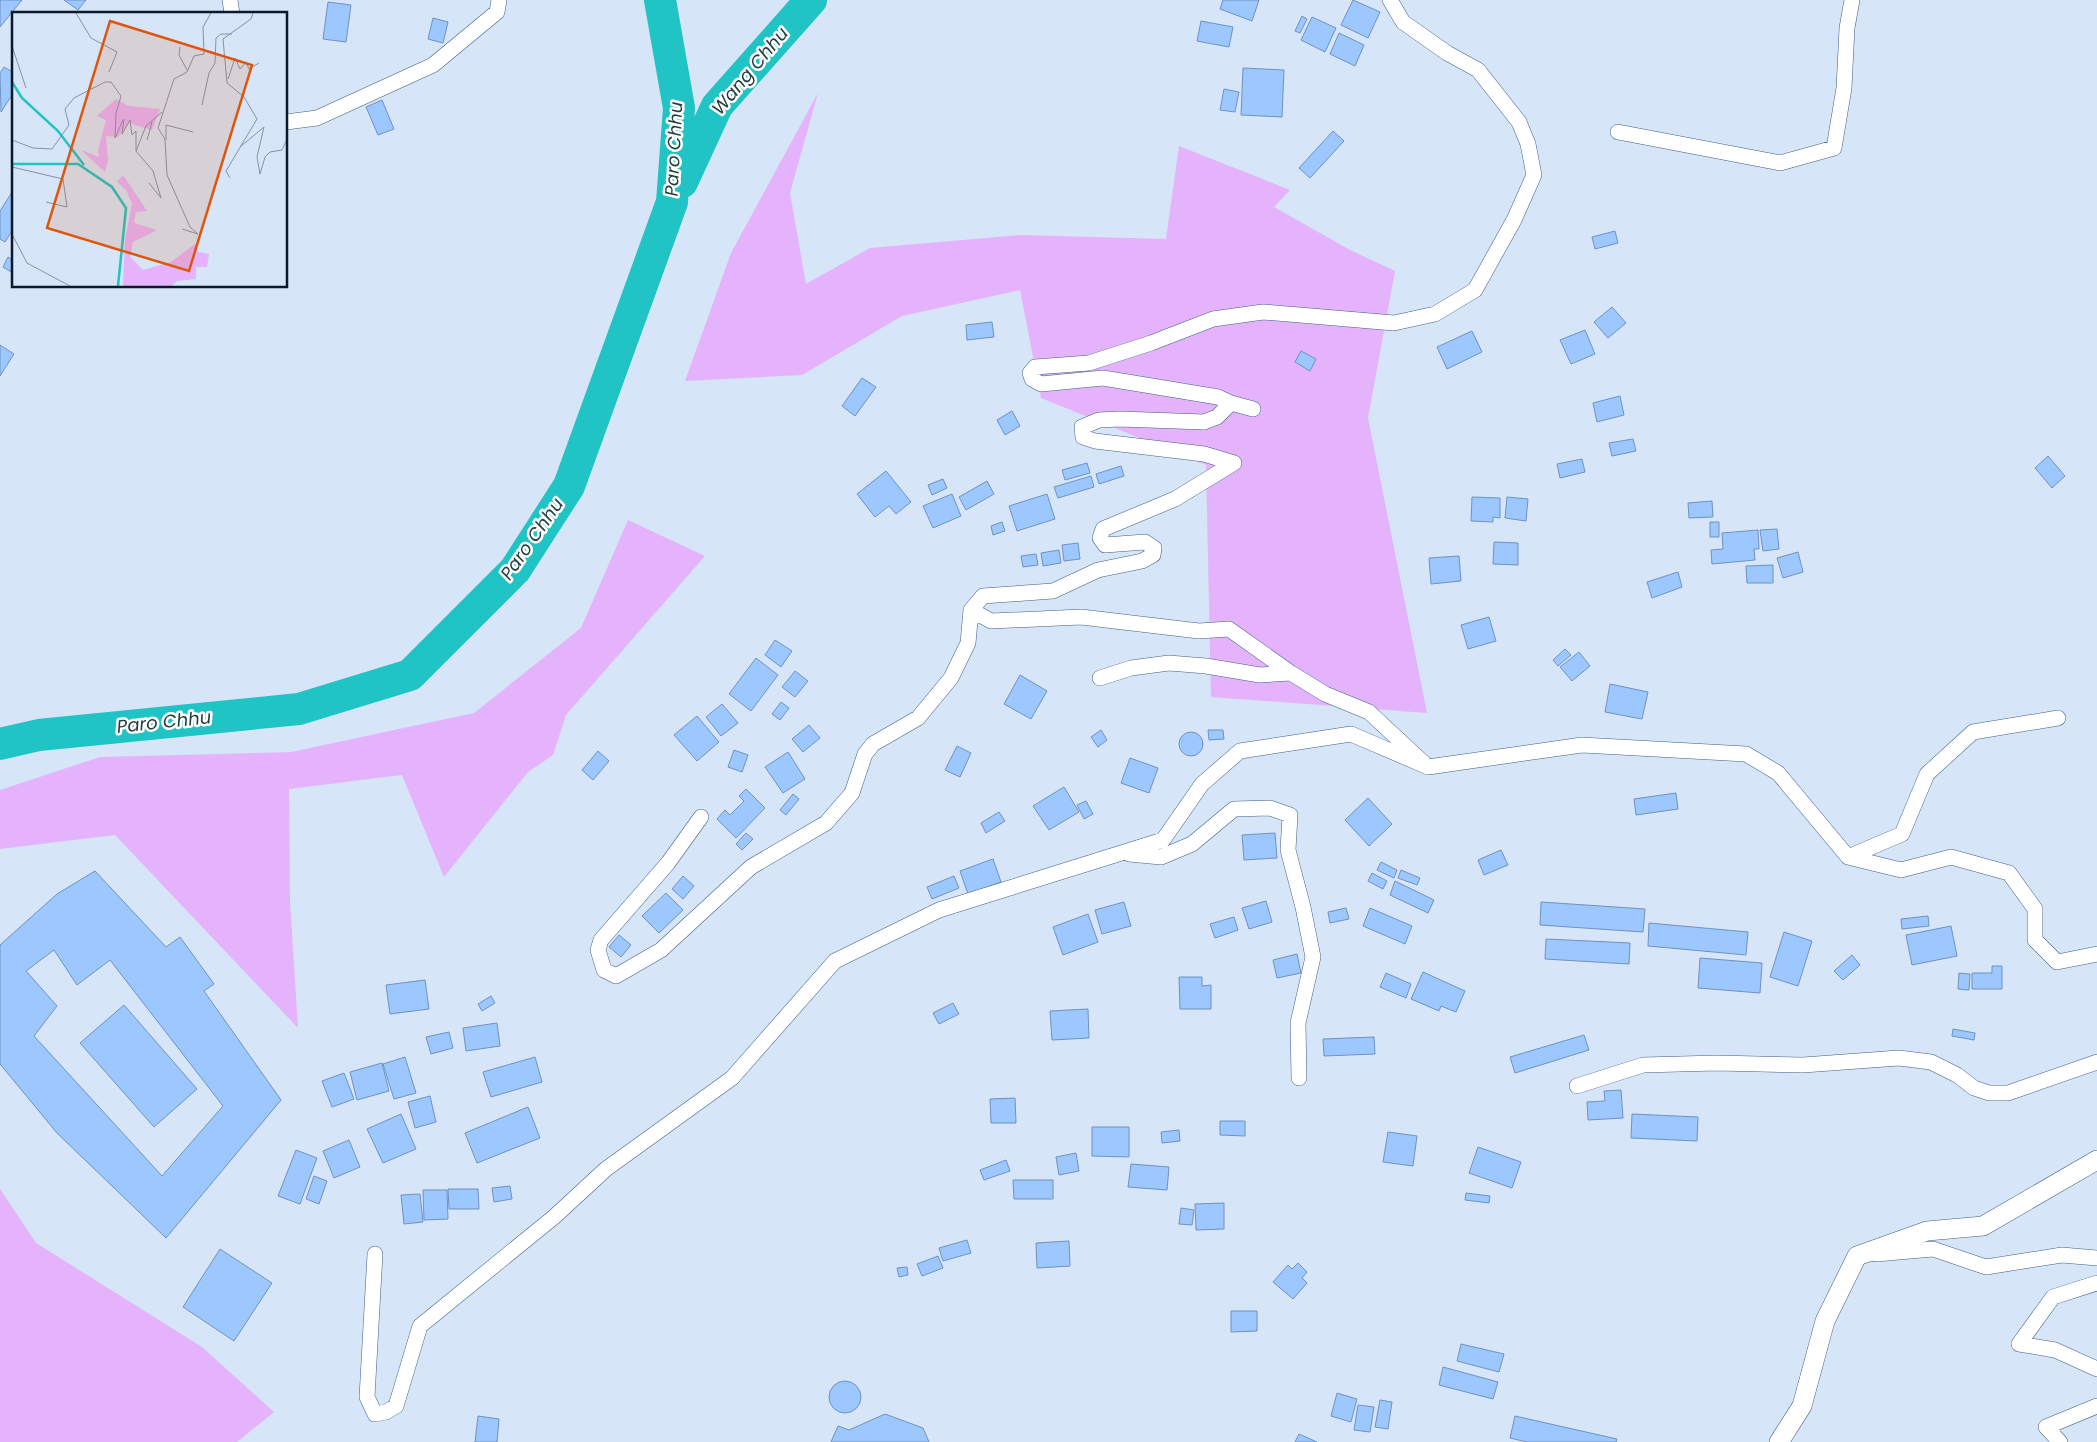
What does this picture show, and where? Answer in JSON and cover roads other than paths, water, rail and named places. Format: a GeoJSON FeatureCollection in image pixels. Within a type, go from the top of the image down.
{"type":"FeatureCollection","features":[{"type":"Feature","properties":{"kind":"street"},"geometry":{"type":"LineString","coordinates":[[288,122],[316,118],[432,64],[497,12],[499,0]]}},
{"type":"Feature","properties":{"kind":"street"},"geometry":{"type":"LineString","coordinates":[[1252,409],[1231,403],[1218,396],[1103,378],[1042,384],[1032,379],[1030,373],[1035,367],[1089,363],[1151,343],[1213,319],[1263,312],[1394,323],[1435,314],[1476,290],[1514,220],[1534,175],[1528,144],[1519,122],[1478,70],[1447,52],[1403,22],[1390,0]]}},
{"type":"Feature","properties":{"kind":"street"},"geometry":{"type":"LineString","coordinates":[[1618,132],[1780,163],[1834,148],[1844,88],[1847,28],[1852,0]]}},
{"type":"Feature","properties":{"kind":"street"},"geometry":{"type":"LineString","coordinates":[[701,817],[668,863],[601,940],[598,950],[604,970],[616,976],[660,950],[751,867],[826,823],[852,792],[865,754],[873,744],[918,718],[951,678],[968,642],[971,610],[983,596],[1053,591],[1098,570],[1142,561],[1153,555],[1154,548],[1145,542],[1105,545],[1100,538],[1103,528],[1175,499],[1239,464],[1204,454],[1095,441],[1083,437],[1082,427],[1099,420],[1120,419],[1204,422],[1216,417],[1231,403]]}},
{"type":"Feature","properties":{"kind":"street"},"geometry":{"type":"LineString","coordinates":[[971,610],[991,621],[1081,617],[1199,631],[1229,629],[1291,673],[1325,694],[1369,712],[1428,767]]}},
{"type":"Feature","properties":{"kind":"street"},"geometry":{"type":"LineString","coordinates":[[1100,678],[1131,668],[1169,663],[1206,666],[1260,675],[1291,673]]}},
{"type":"Feature","properties":{"kind":"street"},"geometry":{"type":"LineString","coordinates":[[1848,857],[1902,834],[1927,774],[1973,732],[2058,718]]}},
{"type":"Feature","properties":{"kind":"street"},"geometry":{"type":"LineString","coordinates":[[375,1254],[367,1397],[375,1414],[386,1412],[396,1406],[420,1326],[554,1216],[606,1169],[732,1078],[834,961],[939,910],[1163,840],[1202,784],[1240,751],[1351,734],[1428,767],[1582,745],[1746,754],[1778,773],[1848,857],[1901,870],[1951,857],[2009,873],[2035,909],[2035,940],[2057,962],[2097,954]]}},
{"type":"Feature","properties":{"kind":"street"},"geometry":{"type":"LineString","coordinates":[[1109,856],[1136,854],[1161,857],[1192,844],[1234,809],[1270,808],[1290,815],[1288,850],[1304,907],[1313,957],[1298,1023],[1299,1078]]}},
{"type":"Feature","properties":{"kind":"street"},"geometry":{"type":"LineString","coordinates":[[1577,1086],[1642,1065],[1708,1063],[1803,1065],[1899,1058],[1931,1062],[1956,1075],[1974,1088],[1989,1093],[2008,1093],[2097,1062]]}},
{"type":"Feature","properties":{"kind":"street"},"geometry":{"type":"LineString","coordinates":[[1779,1442],[1802,1406],[1825,1321],[1857,1256],[1927,1231],[1983,1226],[2097,1160]]}},
{"type":"Feature","properties":{"kind":"street"},"geometry":{"type":"LineString","coordinates":[[1857,1256],[1934,1249],[1986,1267],[2062,1255],[2097,1258]]}},
{"type":"Feature","properties":{"kind":"street"},"geometry":{"type":"LineString","coordinates":[[2097,1283],[2053,1296],[2019,1344],[2055,1350],[2097,1369]]}},
{"type":"Feature","properties":{"kind":"street"},"geometry":{"type":"LineString","coordinates":[[2060,1442],[2046,1427],[2097,1406]]}},
{"type":"Feature","properties":{"kind":"waterway","name":"Paro Chhu"},"geometry":{"type":"LineString","coordinates":[[0,744],[39,735],[299,709],[410,675],[515,570],[569,486],[672,202],[679,108],[660,0]]}},
{"type":"Feature","properties":{"kind":"waterway","name":"Wang Chhu"},"geometry":{"type":"LineString","coordinates":[[682,182],[717,106],[811,0]]}}]}
